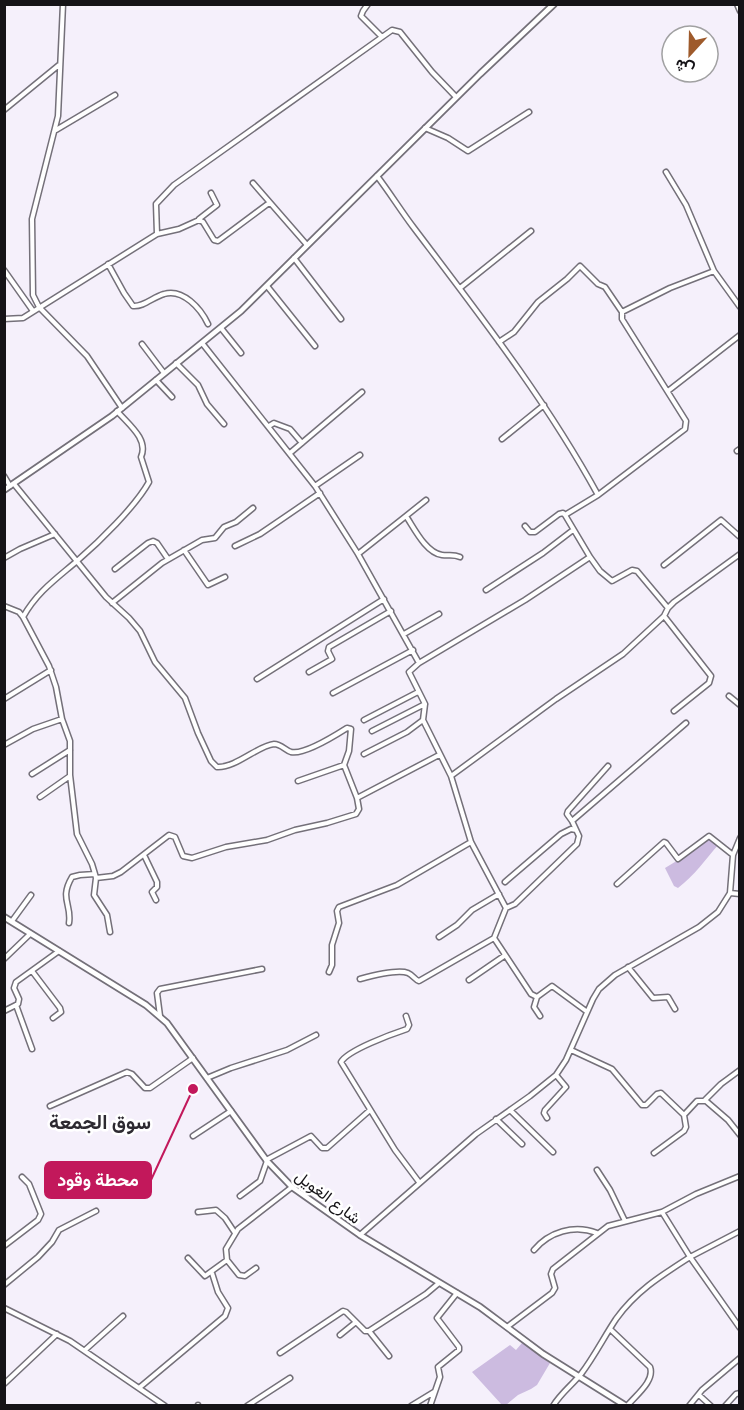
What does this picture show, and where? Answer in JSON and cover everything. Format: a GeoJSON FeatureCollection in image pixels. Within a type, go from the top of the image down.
{"type":"FeatureCollection","features":[{"type":"Feature","properties":{"kind":"street"},"geometry":{"type":"LineString","coordinates":[[23,617],[43,588],[77,561],[133,503],[149,482],[141,457],[144,450],[141,439],[87,356],[39,307],[33,295],[32,219],[59,106],[63,4]]}},
{"type":"Feature","properties":{"kind":"street"},"geometry":{"type":"LineString","coordinates":[[368,4],[362,16],[382,38]]}},
{"type":"Feature","properties":{"kind":"street"},"geometry":{"type":"LineString","coordinates":[[4,490],[120,410],[221,328],[267,286],[456,97],[554,4]]}},
{"type":"Feature","properties":{"kind":"street"},"geometry":{"type":"LineString","coordinates":[[737,4],[740,11]]}},
{"type":"Feature","properties":{"kind":"street"},"geometry":{"type":"LineString","coordinates":[[157,234],[156,204],[174,185],[392,30],[400,32],[432,72],[456,97]]}},
{"type":"Feature","properties":{"kind":"street"},"geometry":{"type":"LineString","coordinates":[[4,110],[60,64]]}},
{"type":"Feature","properties":{"kind":"street"},"geometry":{"type":"LineString","coordinates":[[55,130],[115,95]]}},
{"type":"Feature","properties":{"kind":"street"},"geometry":{"type":"LineString","coordinates":[[425,128],[448,138],[468,152],[530,112]]}},
{"type":"Feature","properties":{"kind":"street"},"geometry":{"type":"LineString","coordinates":[[666,172],[686,204],[714,271],[740,307]]}},
{"type":"Feature","properties":{"kind":"street"},"geometry":{"type":"LineString","coordinates":[[377,176],[544,405],[570,444],[598,495]]}},
{"type":"Feature","properties":{"kind":"street"},"geometry":{"type":"LineString","coordinates":[[253,183],[307,245]]}},
{"type":"Feature","properties":{"kind":"street"},"geometry":{"type":"LineString","coordinates":[[4,319],[21,319],[157,234],[179,229],[199,220],[217,205],[211,193]]}},
{"type":"Feature","properties":{"kind":"street"},"geometry":{"type":"LineString","coordinates":[[199,220],[217,241],[269,203]]}},
{"type":"Feature","properties":{"kind":"street"},"geometry":{"type":"LineString","coordinates":[[460,288],[531,231]]}},
{"type":"Feature","properties":{"kind":"street"},"geometry":{"type":"LineString","coordinates":[[294,258],[340,319]]}},
{"type":"Feature","properties":{"kind":"street"},"geometry":{"type":"LineString","coordinates":[[108,264],[123,293],[133,306],[138,307],[164,294],[172,294],[195,304],[208,324]]}},
{"type":"Feature","properties":{"kind":"street"},"geometry":{"type":"LineString","coordinates":[[499,342],[514,332],[538,302],[580,266],[604,287],[622,312],[622,319],[627,328],[686,421],[685,429],[598,495],[565,515],[559,514],[535,532],[530,532],[525,526]]}},
{"type":"Feature","properties":{"kind":"street"},"geometry":{"type":"LineString","coordinates":[[4,270],[33,310]]}},
{"type":"Feature","properties":{"kind":"street"},"geometry":{"type":"LineString","coordinates":[[622,312],[670,288],[714,271]]}},
{"type":"Feature","properties":{"kind":"street"},"geometry":{"type":"LineString","coordinates":[[267,286],[315,346]]}},
{"type":"Feature","properties":{"kind":"street"},"geometry":{"type":"LineString","coordinates":[[221,328],[241,353]]}},
{"type":"Feature","properties":{"kind":"street"},"geometry":{"type":"LineString","coordinates":[[668,391],[740,336]]}},
{"type":"Feature","properties":{"kind":"street"},"geometry":{"type":"LineString","coordinates":[[202,343],[320,493],[358,554],[419,663]]}},
{"type":"Feature","properties":{"kind":"street"},"geometry":{"type":"LineString","coordinates":[[142,344],[164,374]]}},
{"type":"Feature","properties":{"kind":"street"},"geometry":{"type":"LineString","coordinates":[[176,363],[198,385],[207,404],[224,424]]}},
{"type":"Feature","properties":{"kind":"street"},"geometry":{"type":"LineString","coordinates":[[156,380],[172,397]]}},
{"type":"Feature","properties":{"kind":"street"},"geometry":{"type":"LineString","coordinates":[[290,453],[362,392]]}},
{"type":"Feature","properties":{"kind":"street"},"geometry":{"type":"LineString","coordinates":[[502,439],[544,405]]}},
{"type":"Feature","properties":{"kind":"street"},"geometry":{"type":"LineString","coordinates":[[268,426],[274,423],[290,429],[302,443]]}},
{"type":"Feature","properties":{"kind":"street"},"geometry":{"type":"LineString","coordinates":[[315,486],[360,455]]}},
{"type":"Feature","properties":{"kind":"street"},"geometry":{"type":"LineString","coordinates":[[4,476],[111,603],[140,631],[155,662],[184,698],[211,761],[217,767],[249,756],[271,744],[281,746],[291,752],[299,751],[315,746],[350,728],[351,742],[344,765],[357,798],[359,809],[356,814],[267,840],[238,844],[188,858],[183,856],[176,837],[169,835],[113,876],[75,875],[69,882],[66,894],[69,924]]}},
{"type":"Feature","properties":{"kind":"street"},"geometry":{"type":"LineString","coordinates":[[235,546],[260,534],[320,493]]}},
{"type":"Feature","properties":{"kind":"street"},"geometry":{"type":"LineString","coordinates":[[358,554],[426,500]]}},
{"type":"Feature","properties":{"kind":"street"},"geometry":{"type":"LineString","coordinates":[[111,603],[168,559],[202,540],[215,537],[224,527],[236,522],[253,508]]}},
{"type":"Feature","properties":{"kind":"street"},"geometry":{"type":"LineString","coordinates":[[565,515],[600,571],[612,581],[632,570],[637,571],[668,608]]}},
{"type":"Feature","properties":{"kind":"street"},"geometry":{"type":"LineString","coordinates":[[406,516],[432,551],[440,555],[451,554],[460,557]]}},
{"type":"Feature","properties":{"kind":"street"},"geometry":{"type":"LineString","coordinates":[[664,565],[721,520],[740,537]]}},
{"type":"Feature","properties":{"kind":"street"},"geometry":{"type":"LineString","coordinates":[[486,590],[543,553],[573,530]]}},
{"type":"Feature","properties":{"kind":"street"},"geometry":{"type":"LineString","coordinates":[[4,558],[55,534]]}},
{"type":"Feature","properties":{"kind":"street"},"geometry":{"type":"LineString","coordinates":[[115,569],[153,541],[168,559]]}},
{"type":"Feature","properties":{"kind":"street"},"geometry":{"type":"LineString","coordinates":[[184,550],[208,585],[225,577]]}},
{"type":"Feature","properties":{"kind":"street"},"geometry":{"type":"LineString","coordinates":[[451,776],[556,699],[623,654],[664,616],[668,608],[740,554]]}},
{"type":"Feature","properties":{"kind":"street"},"geometry":{"type":"LineString","coordinates":[[506,908],[471,842],[451,776],[423,720],[425,704],[409,672],[419,663],[525,600],[590,557]]}},
{"type":"Feature","properties":{"kind":"street"},"geometry":{"type":"LineString","coordinates":[[257,679],[384,599]]}},
{"type":"Feature","properties":{"kind":"street"},"geometry":{"type":"LineString","coordinates":[[4,606],[19,612],[23,617],[51,670],[70,741],[70,776],[77,834],[92,864],[96,876],[94,895],[107,915],[110,932]]}},
{"type":"Feature","properties":{"kind":"street"},"geometry":{"type":"LineString","coordinates":[[309,672],[332,659],[329,648],[391,611]]}},
{"type":"Feature","properties":{"kind":"street"},"geometry":{"type":"LineString","coordinates":[[404,634],[440,614]]}},
{"type":"Feature","properties":{"kind":"street"},"geometry":{"type":"LineString","coordinates":[[664,616],[711,676],[709,683],[674,711]]}},
{"type":"Feature","properties":{"kind":"street"},"geometry":{"type":"LineString","coordinates":[[333,693],[413,650]]}},
{"type":"Feature","properties":{"kind":"street"},"geometry":{"type":"LineString","coordinates":[[4,699],[51,670]]}},
{"type":"Feature","properties":{"kind":"street"},"geometry":{"type":"LineString","coordinates":[[364,720],[418,692]]}},
{"type":"Feature","properties":{"kind":"street"},"geometry":{"type":"LineString","coordinates":[[729,696],[740,705]]}},
{"type":"Feature","properties":{"kind":"street"},"geometry":{"type":"LineString","coordinates":[[372,730],[425,704]]}},
{"type":"Feature","properties":{"kind":"street"},"geometry":{"type":"LineString","coordinates":[[4,745],[33,729],[62,718]]}},
{"type":"Feature","properties":{"kind":"street"},"geometry":{"type":"LineString","coordinates":[[364,754],[407,732],[423,720]]}},
{"type":"Feature","properties":{"kind":"street"},"geometry":{"type":"LineString","coordinates":[[572,821],[686,723]]}},
{"type":"Feature","properties":{"kind":"street"},"geometry":{"type":"LineString","coordinates":[[32,774],[70,749]]}},
{"type":"Feature","properties":{"kind":"street"},"geometry":{"type":"LineString","coordinates":[[357,798],[439,755]]}},
{"type":"Feature","properties":{"kind":"street"},"geometry":{"type":"LineString","coordinates":[[298,781],[344,765]]}},
{"type":"Feature","properties":{"kind":"street"},"geometry":{"type":"LineString","coordinates":[[360,979],[381,974],[404,973],[420,981],[494,938],[506,908],[515,904],[579,841],[577,830],[567,813],[608,766]]}},
{"type":"Feature","properties":{"kind":"street"},"geometry":{"type":"LineString","coordinates":[[40,797],[70,776]]}},
{"type":"Feature","properties":{"kind":"street"},"geometry":{"type":"LineString","coordinates":[[505,882],[561,834],[571,829],[577,830]]}},
{"type":"Feature","properties":{"kind":"street"},"geometry":{"type":"LineString","coordinates":[[618,884],[664,842],[678,859],[709,836],[734,855]]}},
{"type":"Feature","properties":{"kind":"street"},"geometry":{"type":"LineString","coordinates":[[360,1235],[476,1134],[556,1076],[571,1050],[586,1011],[599,990],[615,975],[709,920],[724,905],[730,892],[734,855],[740,838]]}},
{"type":"Feature","properties":{"kind":"street"},"geometry":{"type":"LineString","coordinates":[[329,972],[332,965],[332,945],[339,923],[337,911],[339,907],[397,885],[471,842]]}},
{"type":"Feature","properties":{"kind":"street"},"geometry":{"type":"LineString","coordinates":[[144,855],[157,882],[157,887],[152,892],[156,900]]}},
{"type":"Feature","properties":{"kind":"street"},"geometry":{"type":"LineString","coordinates":[[730,892],[740,894]]}},
{"type":"Feature","properties":{"kind":"street"},"geometry":{"type":"LineString","coordinates":[[12,921],[31,894]]}},
{"type":"Feature","properties":{"kind":"street"},"geometry":{"type":"LineString","coordinates":[[439,937],[457,925],[472,910],[499,894]]}},
{"type":"Feature","properties":{"kind":"street","name":"شارع الغويل"},"geometry":{"type":"LineString","coordinates":[[4,917],[160,1016],[194,1058],[266,1161],[292,1187],[360,1235],[457,1293],[579,1377],[627,1406]]}},
{"type":"Feature","properties":{"kind":"street"},"geometry":{"type":"LineString","coordinates":[[4,958],[30,934]]}},
{"type":"Feature","properties":{"kind":"street"},"geometry":{"type":"LineString","coordinates":[[494,938],[527,990],[537,997]]}},
{"type":"Feature","properties":{"kind":"street"},"geometry":{"type":"LineString","coordinates":[[4,1011],[19,1001],[14,988],[15,984],[59,951]]}},
{"type":"Feature","properties":{"kind":"street"},"geometry":{"type":"LineString","coordinates":[[469,980],[504,956]]}},
{"type":"Feature","properties":{"kind":"street"},"geometry":{"type":"LineString","coordinates":[[628,967],[653,998],[668,997],[675,1009]]}},
{"type":"Feature","properties":{"kind":"street"},"geometry":{"type":"LineString","coordinates":[[160,1016],[157,993],[160,989],[262,969]]}},
{"type":"Feature","properties":{"kind":"street"},"geometry":{"type":"LineString","coordinates":[[32,971],[60,1008],[61,1012],[53,1018]]}},
{"type":"Feature","properties":{"kind":"street"},"geometry":{"type":"LineString","coordinates":[[540,1016],[534,1007],[537,997],[552,986],[586,1011]]}},
{"type":"Feature","properties":{"kind":"street"},"geometry":{"type":"LineString","coordinates":[[16,1005],[32,1049]]}},
{"type":"Feature","properties":{"kind":"street"},"geometry":{"type":"LineString","coordinates":[[406,1016],[409,1025],[407,1029],[379,1040],[342,1060],[342,1065],[419,1182]]}},
{"type":"Feature","properties":{"kind":"street"},"geometry":{"type":"LineString","coordinates":[[207,1078],[287,1050],[316,1035]]}},
{"type":"Feature","properties":{"kind":"street"},"geometry":{"type":"LineString","coordinates":[[571,1050],[612,1069],[642,1105],[646,1105],[661,1093],[684,1115],[686,1127],[684,1131],[654,1153]]}},
{"type":"Feature","properties":{"kind":"street"},"geometry":{"type":"LineString","coordinates":[[50,1106],[127,1072],[132,1074],[145,1088],[150,1088],[194,1058]]}},
{"type":"Feature","properties":{"kind":"street"},"geometry":{"type":"LineString","coordinates":[[704,1101],[740,1070]]}},
{"type":"Feature","properties":{"kind":"street"},"geometry":{"type":"LineString","coordinates":[[547,1118],[543,1112],[566,1088],[556,1076]]}},
{"type":"Feature","properties":{"kind":"street"},"geometry":{"type":"LineString","coordinates":[[684,1115],[697,1101],[711,1103],[740,1135]]}},
{"type":"Feature","properties":{"kind":"street"},"geometry":{"type":"LineString","coordinates":[[240,1196],[260,1181],[266,1161],[311,1136],[322,1148],[327,1149],[370,1110]]}},
{"type":"Feature","properties":{"kind":"street"},"geometry":{"type":"LineString","coordinates":[[510,1110],[553,1152]]}},
{"type":"Feature","properties":{"kind":"street"},"geometry":{"type":"LineString","coordinates":[[193,1137],[231,1111]]}},
{"type":"Feature","properties":{"kind":"street"},"geometry":{"type":"LineString","coordinates":[[496,1119],[522,1144]]}},
{"type":"Feature","properties":{"kind":"street"},"geometry":{"type":"LineString","coordinates":[[597,1170],[625,1221]]}},
{"type":"Feature","properties":{"kind":"street"},"geometry":{"type":"LineString","coordinates":[[507,1327],[552,1293],[555,1288],[551,1274],[553,1269],[597,1233],[608,1226],[662,1212],[689,1197],[740,1176]]}},
{"type":"Feature","properties":{"kind":"street"},"geometry":{"type":"LineString","coordinates":[[4,1246],[38,1220],[40,1214],[29,1184],[22,1177]]}},
{"type":"Feature","properties":{"kind":"street"},"geometry":{"type":"LineString","coordinates":[[256,1268],[242,1276],[237,1273],[227,1260],[226,1250],[235,1233],[249,1219],[292,1187]]}},
{"type":"Feature","properties":{"kind":"street"},"geometry":{"type":"LineString","coordinates":[[198,1212],[216,1210],[225,1218],[235,1233]]}},
{"type":"Feature","properties":{"kind":"street"},"geometry":{"type":"LineString","coordinates":[[4,1285],[38,1257],[52,1242],[58,1230],[96,1211]]}},
{"type":"Feature","properties":{"kind":"street"},"geometry":{"type":"LineString","coordinates":[[662,1212],[690,1257],[740,1328]]}},
{"type":"Feature","properties":{"kind":"street"},"geometry":{"type":"LineString","coordinates":[[534,1250],[545,1239],[568,1230],[579,1228],[597,1233]]}},
{"type":"Feature","properties":{"kind":"street"},"geometry":{"type":"LineString","coordinates":[[553,1406],[561,1394],[579,1377],[610,1329],[639,1293],[654,1280],[690,1257],[740,1232]]}},
{"type":"Feature","properties":{"kind":"street"},"geometry":{"type":"LineString","coordinates":[[188,1257],[202,1275],[207,1276],[227,1260]]}},
{"type":"Feature","properties":{"kind":"street"},"geometry":{"type":"LineString","coordinates":[[140,1389],[225,1316],[228,1308],[218,1293],[212,1273]]}},
{"type":"Feature","properties":{"kind":"street"},"geometry":{"type":"LineString","coordinates":[[369,1331],[440,1283]]}},
{"type":"Feature","properties":{"kind":"street"},"geometry":{"type":"LineString","coordinates":[[430,1406],[440,1377],[438,1370],[440,1365],[459,1350],[437,1318],[457,1293]]}},
{"type":"Feature","properties":{"kind":"street"},"geometry":{"type":"LineString","coordinates":[[4,1308],[85,1350],[165,1406]]}},
{"type":"Feature","properties":{"kind":"street"},"geometry":{"type":"LineString","coordinates":[[280,1353],[343,1311],[365,1331],[369,1331],[389,1356]]}},
{"type":"Feature","properties":{"kind":"street"},"geometry":{"type":"LineString","coordinates":[[85,1350],[123,1316]]}},
{"type":"Feature","properties":{"kind":"street"},"geometry":{"type":"LineString","coordinates":[[340,1335],[356,1322]]}},
{"type":"Feature","properties":{"kind":"street"},"geometry":{"type":"LineString","coordinates":[[610,1329],[652,1371],[651,1378],[627,1406]]}},
{"type":"Feature","properties":{"kind":"street"},"geometry":{"type":"LineString","coordinates":[[4,1384],[57,1334]]}},
{"type":"Feature","properties":{"kind":"street"},"geometry":{"type":"LineString","coordinates":[[689,1406],[738,1361]]}},
{"type":"Feature","properties":{"kind":"street"},"geometry":{"type":"LineString","coordinates":[[247,1406],[290,1378]]}},
{"type":"Feature","properties":{"kind":"street"},"geometry":{"type":"LineString","coordinates":[[411,1406],[435,1392]]}},
{"type":"Feature","properties":{"kind":"street"},"geometry":{"type":"LineString","coordinates":[[725,1406],[736,1394],[740,1393]]}},
{"type":"Feature","properties":{"kind":"street"},"geometry":{"type":"LineString","coordinates":[[699,1395],[711,1406]]}},
{"type":"Feature","properties":{"kind":"shaded area"},"geometry":{"type":"Polygon","coordinates":[[[708,837],[718,845],[689,878],[678,888],[674,886],[665,868],[693,851],[708,837]]]}},
{"type":"Feature","properties":{"kind":"shaded area"},"geometry":{"type":"Polygon","coordinates":[[[522,1343],[550,1363],[537,1385],[518,1395],[506,1405],[502,1405],[472,1372],[510,1345],[516,1350],[522,1343]]]}},
{"type":"Feature","properties":{"kind":"place","name":"محطة وقود"},"geometry":{"type":"Point","coordinates":[193,1089]}},
{"type":"Feature","properties":{"kind":"district","name":"سوق الجمعة"},"geometry":{"type":"Point","coordinates":[100,1122]}}]}
